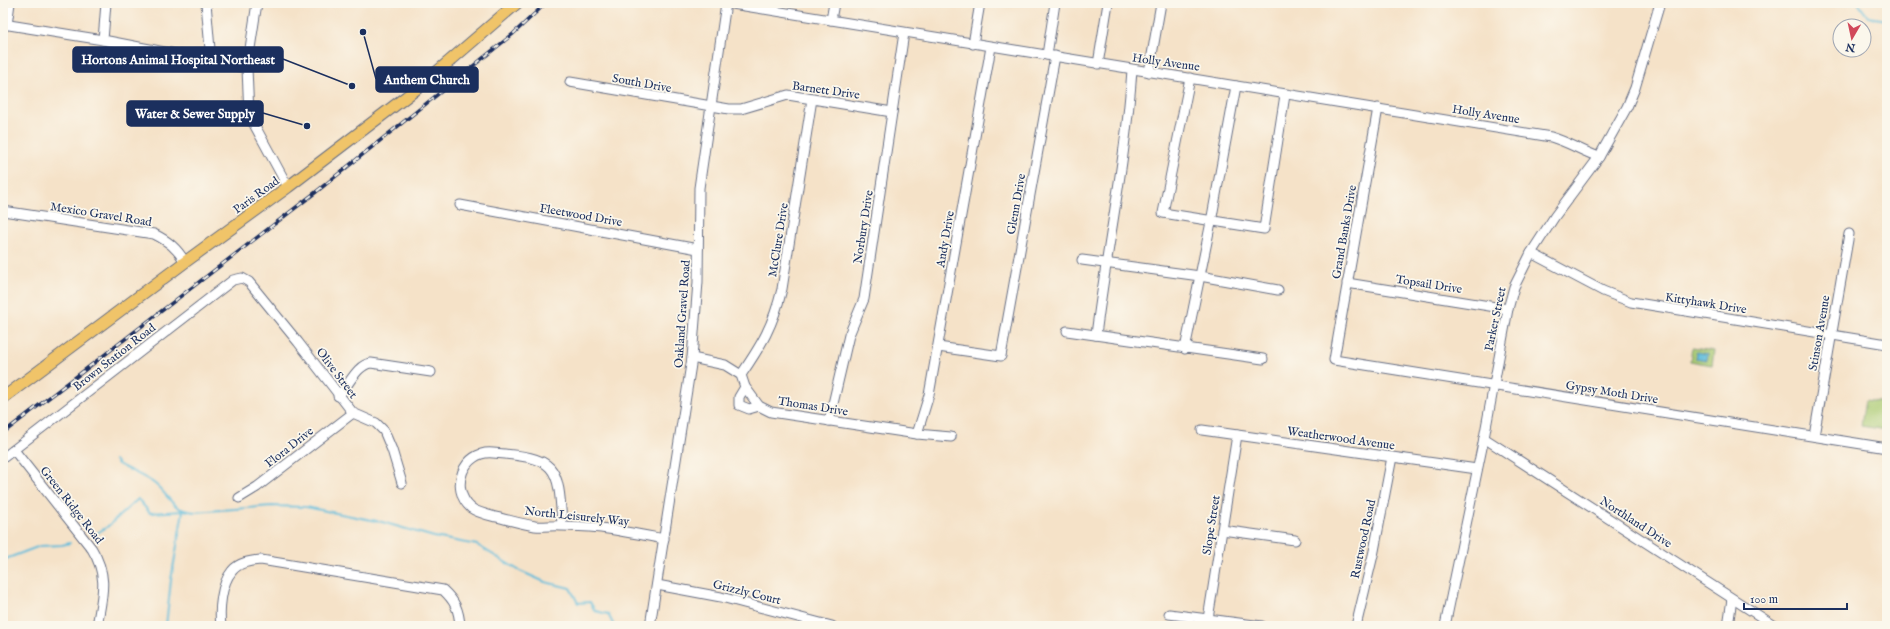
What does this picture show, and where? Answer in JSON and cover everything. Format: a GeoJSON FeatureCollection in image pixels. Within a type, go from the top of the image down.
{"type":"FeatureCollection","features":[{"type":"Feature","properties":{"kind":"main road","name":"Paris Road"},"geometry":{"type":"LineString","coordinates":[[3,398],[288,187],[423,84],[517,3]]}},
{"type":"Feature","properties":{"kind":"street"},"geometry":{"type":"LineString","coordinates":[[10,3],[5,24],[102,40],[247,68]]}},
{"type":"Feature","properties":{"kind":"street"},"geometry":{"type":"LineString","coordinates":[[102,40],[106,3]]}},
{"type":"Feature","properties":{"kind":"street"},"geometry":{"type":"LineString","coordinates":[[206,3],[212,61]]}},
{"type":"Feature","properties":{"kind":"street"},"geometry":{"type":"LineString","coordinates":[[257,3],[247,68],[249,114],[288,187]]}},
{"type":"Feature","properties":{"kind":"street","name":"Holly Avenue"},"geometry":{"type":"LineString","coordinates":[[726,3],[1551,137],[1567,141],[1586,152],[1599,156]]}},
{"type":"Feature","properties":{"kind":"street","name":"Oakland Gravel Road"},"geometry":{"type":"LineString","coordinates":[[650,626],[692,358],[698,282],[700,188],[710,107],[726,3]]}},
{"type":"Feature","properties":{"kind":"street"},"geometry":{"type":"LineString","coordinates":[[831,20],[834,3]]}},
{"type":"Feature","properties":{"kind":"street"},"geometry":{"type":"LineString","coordinates":[[973,44],[980,3]]}},
{"type":"Feature","properties":{"kind":"street","name":"Glenn Drive"},"geometry":{"type":"LineString","coordinates":[[938,347],[1001,356],[1051,56],[1055,3]]}},
{"type":"Feature","properties":{"kind":"street"},"geometry":{"type":"LineString","coordinates":[[1098,64],[1108,3]]}},
{"type":"Feature","properties":{"kind":"street"},"geometry":{"type":"LineString","coordinates":[[1149,72],[1161,3]]}},
{"type":"Feature","properties":{"kind":"street","name":"Parker Street"},"geometry":{"type":"LineString","coordinates":[[1445,626],[1484,438],[1508,309],[1514,287],[1531,253],[1555,216],[1599,156],[1627,107],[1635,88],[1660,3]]}},
{"type":"Feature","properties":{"kind":"street","name":"Norbury Drive"},"geometry":{"type":"LineString","coordinates":[[829,421],[849,335],[864,299],[904,33]]}},
{"type":"Feature","properties":{"kind":"street","name":"Andy Drive"},"geometry":{"type":"LineString","coordinates":[[917,434],[929,395],[991,47]]}},
{"type":"Feature","properties":{"kind":"street"},"geometry":{"type":"LineString","coordinates":[[1096,335],[1105,262],[1129,118],[1132,70]]}},
{"type":"Feature","properties":{"kind":"street"},"geometry":{"type":"LineString","coordinates":[[1190,78],[1163,213],[1211,222],[1264,230],[1285,95]]}},
{"type":"Feature","properties":{"kind":"street","name":"South Drive"},"geometry":{"type":"LineString","coordinates":[[570,82],[710,107]]}},
{"type":"Feature","properties":{"kind":"street"},"geometry":{"type":"LineString","coordinates":[[1185,349],[1211,222],[1236,86]]}},
{"type":"Feature","properties":{"kind":"street","name":"Barnett Drive"},"geometry":{"type":"LineString","coordinates":[[710,107],[741,109],[788,95],[892,112]]}},
{"type":"Feature","properties":{"kind":"street","name":"McClure Drive"},"geometry":{"type":"LineString","coordinates":[[741,375],[765,339],[776,314],[782,289],[812,99]]}},
{"type":"Feature","properties":{"kind":"street","name":"Grand Banks Drive"},"geometry":{"type":"LineString","coordinates":[[1334,360],[1378,108]]}},
{"type":"Feature","properties":{"kind":"street","name":"Fleetwood Drive"},"geometry":{"type":"LineString","coordinates":[[460,205],[698,249]]}},
{"type":"Feature","properties":{"kind":"street","name":"Mexico Gravel Road"},"geometry":{"type":"LineString","coordinates":[[3,212],[154,234],[171,244],[179,252],[185,262]]}},
{"type":"Feature","properties":{"kind":"street","name":"Stinson Avenue"},"geometry":{"type":"LineString","coordinates":[[1814,436],[1849,234]]}},
{"type":"Feature","properties":{"kind":"street","name":"Kittyhawk Drive"},"geometry":{"type":"LineString","coordinates":[[1531,253],[1604,291],[1631,302],[1887,344]]}},
{"type":"Feature","properties":{"kind":"street"},"geometry":{"type":"LineString","coordinates":[[1082,260],[1200,276],[1278,290]]}},
{"type":"Feature","properties":{"kind":"street","name":"Olive Street"},"geometry":{"type":"LineString","coordinates":[[242,278],[249,282],[353,413],[376,423],[384,431],[392,450],[402,483]]}},
{"type":"Feature","properties":{"kind":"street","name":"Brown Station Road"},"geometry":{"type":"LineString","coordinates":[[3,458],[233,280],[242,278]]}},
{"type":"Feature","properties":{"kind":"street","name":"Topsail Drive"},"geometry":{"type":"LineString","coordinates":[[1347,283],[1508,309]]}},
{"type":"Feature","properties":{"kind":"street"},"geometry":{"type":"LineString","coordinates":[[1067,331],[1263,359]]}},
{"type":"Feature","properties":{"kind":"street"},"geometry":{"type":"LineString","coordinates":[[692,358],[725,365],[741,375]]}},
{"type":"Feature","properties":{"kind":"street","name":"Gypsy Moth Drive"},"geometry":{"type":"LineString","coordinates":[[1334,360],[1887,448]]}},
{"type":"Feature","properties":{"kind":"street"},"geometry":{"type":"LineString","coordinates":[[338,396],[346,389],[360,367],[365,364],[371,363],[431,372]]}},
{"type":"Feature","properties":{"kind":"street","name":"Thomas Drive"},"geometry":{"type":"LineString","coordinates":[[741,375],[745,387],[759,406],[771,412],[917,434],[951,437]]}},
{"type":"Feature","properties":{"kind":"street"},"geometry":{"type":"LineString","coordinates":[[745,387],[739,397],[739,405],[749,409],[759,406]]}},
{"type":"Feature","properties":{"kind":"street","name":"Flora Drive"},"geometry":{"type":"LineString","coordinates":[[239,498],[258,487],[353,413]]}},
{"type":"Feature","properties":{"kind":"street","name":"Weatherwood Avenue"},"geometry":{"type":"LineString","coordinates":[[1202,430],[1477,469]]}},
{"type":"Feature","properties":{"kind":"street","name":"Slope Street"},"geometry":{"type":"LineString","coordinates":[[1208,619],[1237,435]]}},
{"type":"Feature","properties":{"kind":"street","name":"Northland Drive"},"geometry":{"type":"LineString","coordinates":[[1484,438],[1774,626]]}},
{"type":"Feature","properties":{"kind":"street","name":"Green Ridge Road"},"geometry":{"type":"LineString","coordinates":[[14,450],[92,549],[99,561],[103,573],[103,585],[97,626]]}},
{"type":"Feature","properties":{"kind":"street","name":"North Leisurely Way"},"geometry":{"type":"LineString","coordinates":[[562,526],[557,476],[551,467],[543,460],[489,452],[478,455],[469,460],[463,469],[461,491],[464,501],[480,513],[536,526],[601,528],[664,539]]}},
{"type":"Feature","properties":{"kind":"street","name":"Rustwood Road"},"geometry":{"type":"LineString","coordinates":[[1356,626],[1374,551],[1392,457]]}},
{"type":"Feature","properties":{"kind":"street"},"geometry":{"type":"LineString","coordinates":[[1222,530],[1295,540]]}},
{"type":"Feature","properties":{"kind":"street"},"geometry":{"type":"LineString","coordinates":[[221,626],[220,616],[225,586],[232,571],[246,561],[261,560],[443,590],[453,599],[460,613],[460,626]]}},
{"type":"Feature","properties":{"kind":"street","name":"Grizzly Court"},"geometry":{"type":"LineString","coordinates":[[657,586],[721,597],[832,626]]}},
{"type":"Feature","properties":{"kind":"street"},"geometry":{"type":"LineString","coordinates":[[1728,626],[1732,599]]}},
{"type":"Feature","properties":{"kind":"street"},"geometry":{"type":"LineString","coordinates":[[1169,614],[1262,626]]}},
{"type":"Feature","properties":{"kind":"green space"},"geometry":{"type":"Polygon","coordinates":[[[1692,348],[1714,351],[1712,365],[1690,361],[1692,348]]]}},
{"type":"Feature","properties":{"kind":"green space"},"geometry":{"type":"Polygon","coordinates":[[[1865,400],[1887,403],[1887,430],[1861,426],[1865,400]]]}},
{"type":"Feature","properties":{"kind":"water"},"geometry":{"type":"Polygon","coordinates":[[[1696,352],[1708,354],[1707,360],[1695,358],[1696,352]]]}},
{"type":"Feature","properties":{"kind":"waterway"},"geometry":{"type":"LineString","coordinates":[[1858,3],[1868,17],[1887,20]]}},
{"type":"Feature","properties":{"kind":"waterway"},"geometry":{"type":"LineString","coordinates":[[115,460],[118,464],[151,481],[161,489],[176,506],[187,511],[195,512],[272,506],[306,507],[382,522],[434,537],[477,545],[520,571],[545,582],[570,588],[578,603],[590,602],[595,611],[608,614],[614,626]]}},
{"type":"Feature","properties":{"kind":"waterway"},"geometry":{"type":"LineString","coordinates":[[92,536],[107,527],[138,499],[150,513],[183,511],[171,580],[166,626]]}},
{"type":"Feature","properties":{"kind":"waterway"},"geometry":{"type":"LineString","coordinates":[[3,560],[40,546],[70,543]]}},
{"type":"Feature","properties":{"kind":"railway"},"geometry":{"type":"LineString","coordinates":[[3,433],[316,192],[513,34],[546,3]]}},
{"type":"Feature","properties":{"kind":"place","name":"Anthem Church"},"geometry":{"type":"Point","coordinates":[363,32]}},
{"type":"Feature","properties":{"kind":"place","name":"Hortons Animal Hospital Northeast"},"geometry":{"type":"Point","coordinates":[352,86]}},
{"type":"Feature","properties":{"kind":"place","name":"Water & Sewer Supply"},"geometry":{"type":"Point","coordinates":[307,126]}}]}
